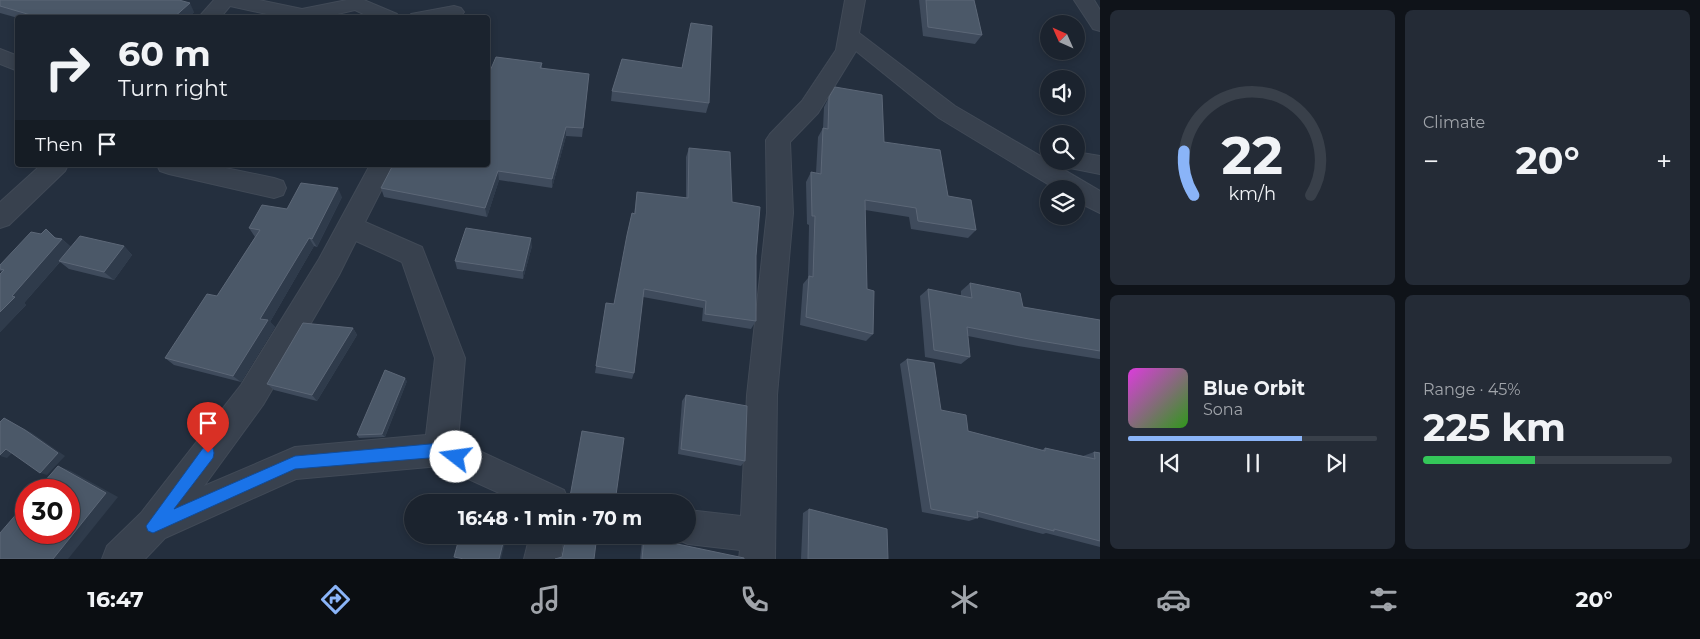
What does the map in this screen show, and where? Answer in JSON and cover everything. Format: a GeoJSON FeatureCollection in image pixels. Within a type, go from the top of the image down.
{"type":"FeatureCollection","features":[{"type":"Feature","properties":{"kind":"street"},"geometry":{"type":"LineString","coordinates":[[211,15],[225,0]]}},
{"type":"Feature","properties":{"kind":"street"},"geometry":{"type":"LineString","coordinates":[[231,0],[302,15],[357,4],[383,15]]}},
{"type":"Feature","properties":{"kind":"street"},"geometry":{"type":"LineString","coordinates":[[696,529],[757,547],[762,394],[780,213],[778,140],[810,107],[846,50],[855,0]]}},
{"type":"Feature","properties":{"kind":"street"},"geometry":{"type":"LineString","coordinates":[[1084,0],[1100,24]]}},
{"type":"Feature","properties":{"kind":"street"},"geometry":{"type":"LineString","coordinates":[[432,15],[456,10]]}},
{"type":"Feature","properties":{"kind":"street"},"geometry":{"type":"LineString","coordinates":[[849,35],[947,112],[1100,202]]}},
{"type":"Feature","properties":{"kind":"street"},"geometry":{"type":"LineString","coordinates":[[0,56],[15,63]]}},
{"type":"Feature","properties":{"kind":"street"},"geometry":{"type":"LineString","coordinates":[[984,133],[1040,153]]}},
{"type":"Feature","properties":{"kind":"street"},"geometry":{"type":"LineString","coordinates":[[1085,163],[1100,165]]}},
{"type":"Feature","properties":{"kind":"street"},"geometry":{"type":"LineString","coordinates":[[0,218],[54,167]]}},
{"type":"Feature","properties":{"kind":"street"},"geometry":{"type":"LineString","coordinates":[[178,167],[274,188]]}},
{"type":"Feature","properties":{"kind":"street"},"geometry":{"type":"LineString","coordinates":[[120,559],[153,526],[252,395],[350,227],[381,167]]}},
{"type":"Feature","properties":{"kind":"street"},"geometry":{"type":"LineString","coordinates":[[350,227],[413,255],[450,358],[441,450]]}},
{"type":"Feature","properties":{"kind":"street"},"geometry":{"type":"LineString","coordinates":[[153,526],[295,463],[441,450],[538,494]]}},
{"type":"Feature","properties":{"kind":"street"},"geometry":{"type":"LineString","coordinates":[[542,559],[545,544]]}},
{"type":"Feature","properties":{"kind":"building"},"geometry":{"type":"Polygon","coordinates":[[[0,0],[179,0],[190,3],[176,15],[31,15],[0,6],[0,0]]]}},
{"type":"Feature","properties":{"kind":"building"},"geometry":{"type":"Polygon","coordinates":[[[926,0],[974,0],[982,35],[928,27],[926,0]]]}},
{"type":"Feature","properties":{"kind":"building"},"geometry":{"type":"Polygon","coordinates":[[[691,23],[712,26],[709,103],[612,91],[622,59],[682,68],[691,23]]]}},
{"type":"Feature","properties":{"kind":"building"},"geometry":{"type":"Polygon","coordinates":[[[496,57],[542,63],[540,68],[589,74],[583,128],[566,127],[552,179],[498,171],[485,208],[381,188],[392,167],[490,167],[490,71],[496,57]]]}},
{"type":"Feature","properties":{"kind":"building"},"geometry":{"type":"Polygon","coordinates":[[[835,87],[882,95],[884,142],[940,150],[948,196],[971,200],[976,230],[918,221],[916,208],[865,200],[867,289],[874,291],[873,334],[806,317],[809,276],[813,277],[815,216],[812,216],[811,172],[821,174],[823,128],[828,129],[829,97],[835,87]]]}},
{"type":"Feature","properties":{"kind":"building"},"geometry":{"type":"Polygon","coordinates":[[[689,148],[730,152],[732,202],[760,207],[756,256],[756,321],[705,314],[706,301],[644,289],[634,373],[596,366],[606,303],[614,304],[632,213],[635,214],[637,192],[688,198],[689,148]]]}},
{"type":"Feature","properties":{"kind":"building"},"geometry":{"type":"Polygon","coordinates":[[[301,183],[338,188],[312,239],[309,238],[260,319],[268,320],[233,376],[165,358],[207,294],[217,296],[260,230],[249,228],[262,205],[287,209],[301,183]]]}},
{"type":"Feature","properties":{"kind":"building"},"geometry":{"type":"Polygon","coordinates":[[[466,228],[531,238],[523,271],[455,261],[466,228]]]}},
{"type":"Feature","properties":{"kind":"building"},"geometry":{"type":"Polygon","coordinates":[[[46,229],[55,238],[62,239],[12,296],[15,297],[0,312],[0,274],[4,270],[0,269],[0,265],[31,232],[41,234],[46,229]]]}},
{"type":"Feature","properties":{"kind":"building"},"geometry":{"type":"Polygon","coordinates":[[[80,236],[124,246],[104,272],[59,261],[80,236]]]}},
{"type":"Feature","properties":{"kind":"building"},"geometry":{"type":"Polygon","coordinates":[[[970,283],[1020,293],[1023,307],[1100,320],[1100,351],[967,327],[970,357],[934,350],[928,289],[972,298],[970,283]]]}},
{"type":"Feature","properties":{"kind":"building"},"geometry":{"type":"Polygon","coordinates":[[[303,323],[353,328],[312,395],[267,384],[303,323]]]}},
{"type":"Feature","properties":{"kind":"building"},"geometry":{"type":"Polygon","coordinates":[[[907,359],[934,363],[941,410],[966,415],[968,431],[1045,451],[1045,448],[1095,459],[1094,452],[1100,453],[1100,541],[977,511],[978,518],[931,509],[907,359]]]}},
{"type":"Feature","properties":{"kind":"building"},"geometry":{"type":"Polygon","coordinates":[[[385,370],[405,378],[382,434],[357,435],[385,370]]]}},
{"type":"Feature","properties":{"kind":"building"},"geometry":{"type":"Polygon","coordinates":[[[686,395],[747,406],[745,461],[681,449],[686,395]]]}},
{"type":"Feature","properties":{"kind":"building"},"geometry":{"type":"Polygon","coordinates":[[[4,418],[58,453],[40,473],[6,449],[0,455],[0,422],[4,418]]]}},
{"type":"Feature","properties":{"kind":"building"},"geometry":{"type":"Polygon","coordinates":[[[582,431],[624,438],[616,494],[570,494],[582,431]]]}},
{"type":"Feature","properties":{"kind":"building"},"geometry":{"type":"Polygon","coordinates":[[[58,466],[106,493],[80,525],[80,479],[47,479],[58,466]]]}},
{"type":"Feature","properties":{"kind":"building"},"geometry":{"type":"Polygon","coordinates":[[[809,509],[887,529],[888,559],[808,559],[809,509]]]}},
{"type":"Feature","properties":{"kind":"building"},"geometry":{"type":"Polygon","coordinates":[[[15,516],[15,544],[65,544],[53,559],[0,559],[0,533],[15,516]]]}},
{"type":"Feature","properties":{"kind":"building"},"geometry":{"type":"Polygon","coordinates":[[[458,544],[503,544],[499,559],[464,559],[454,557],[458,544]]]}},
{"type":"Feature","properties":{"kind":"building"},"geometry":{"type":"Polygon","coordinates":[[[564,544],[596,544],[594,559],[555,559],[562,557],[564,544]]]}},
{"type":"Feature","properties":{"kind":"building"},"geometry":{"type":"Polygon","coordinates":[[[643,544],[677,544],[744,558],[744,559],[642,559],[643,544]]]}},
{"type":"Feature","properties":{"kind":"route"},"geometry":{"type":"LineString","coordinates":[[208,453],[153,526],[295,463],[441,450],[456,457]]}}]}
